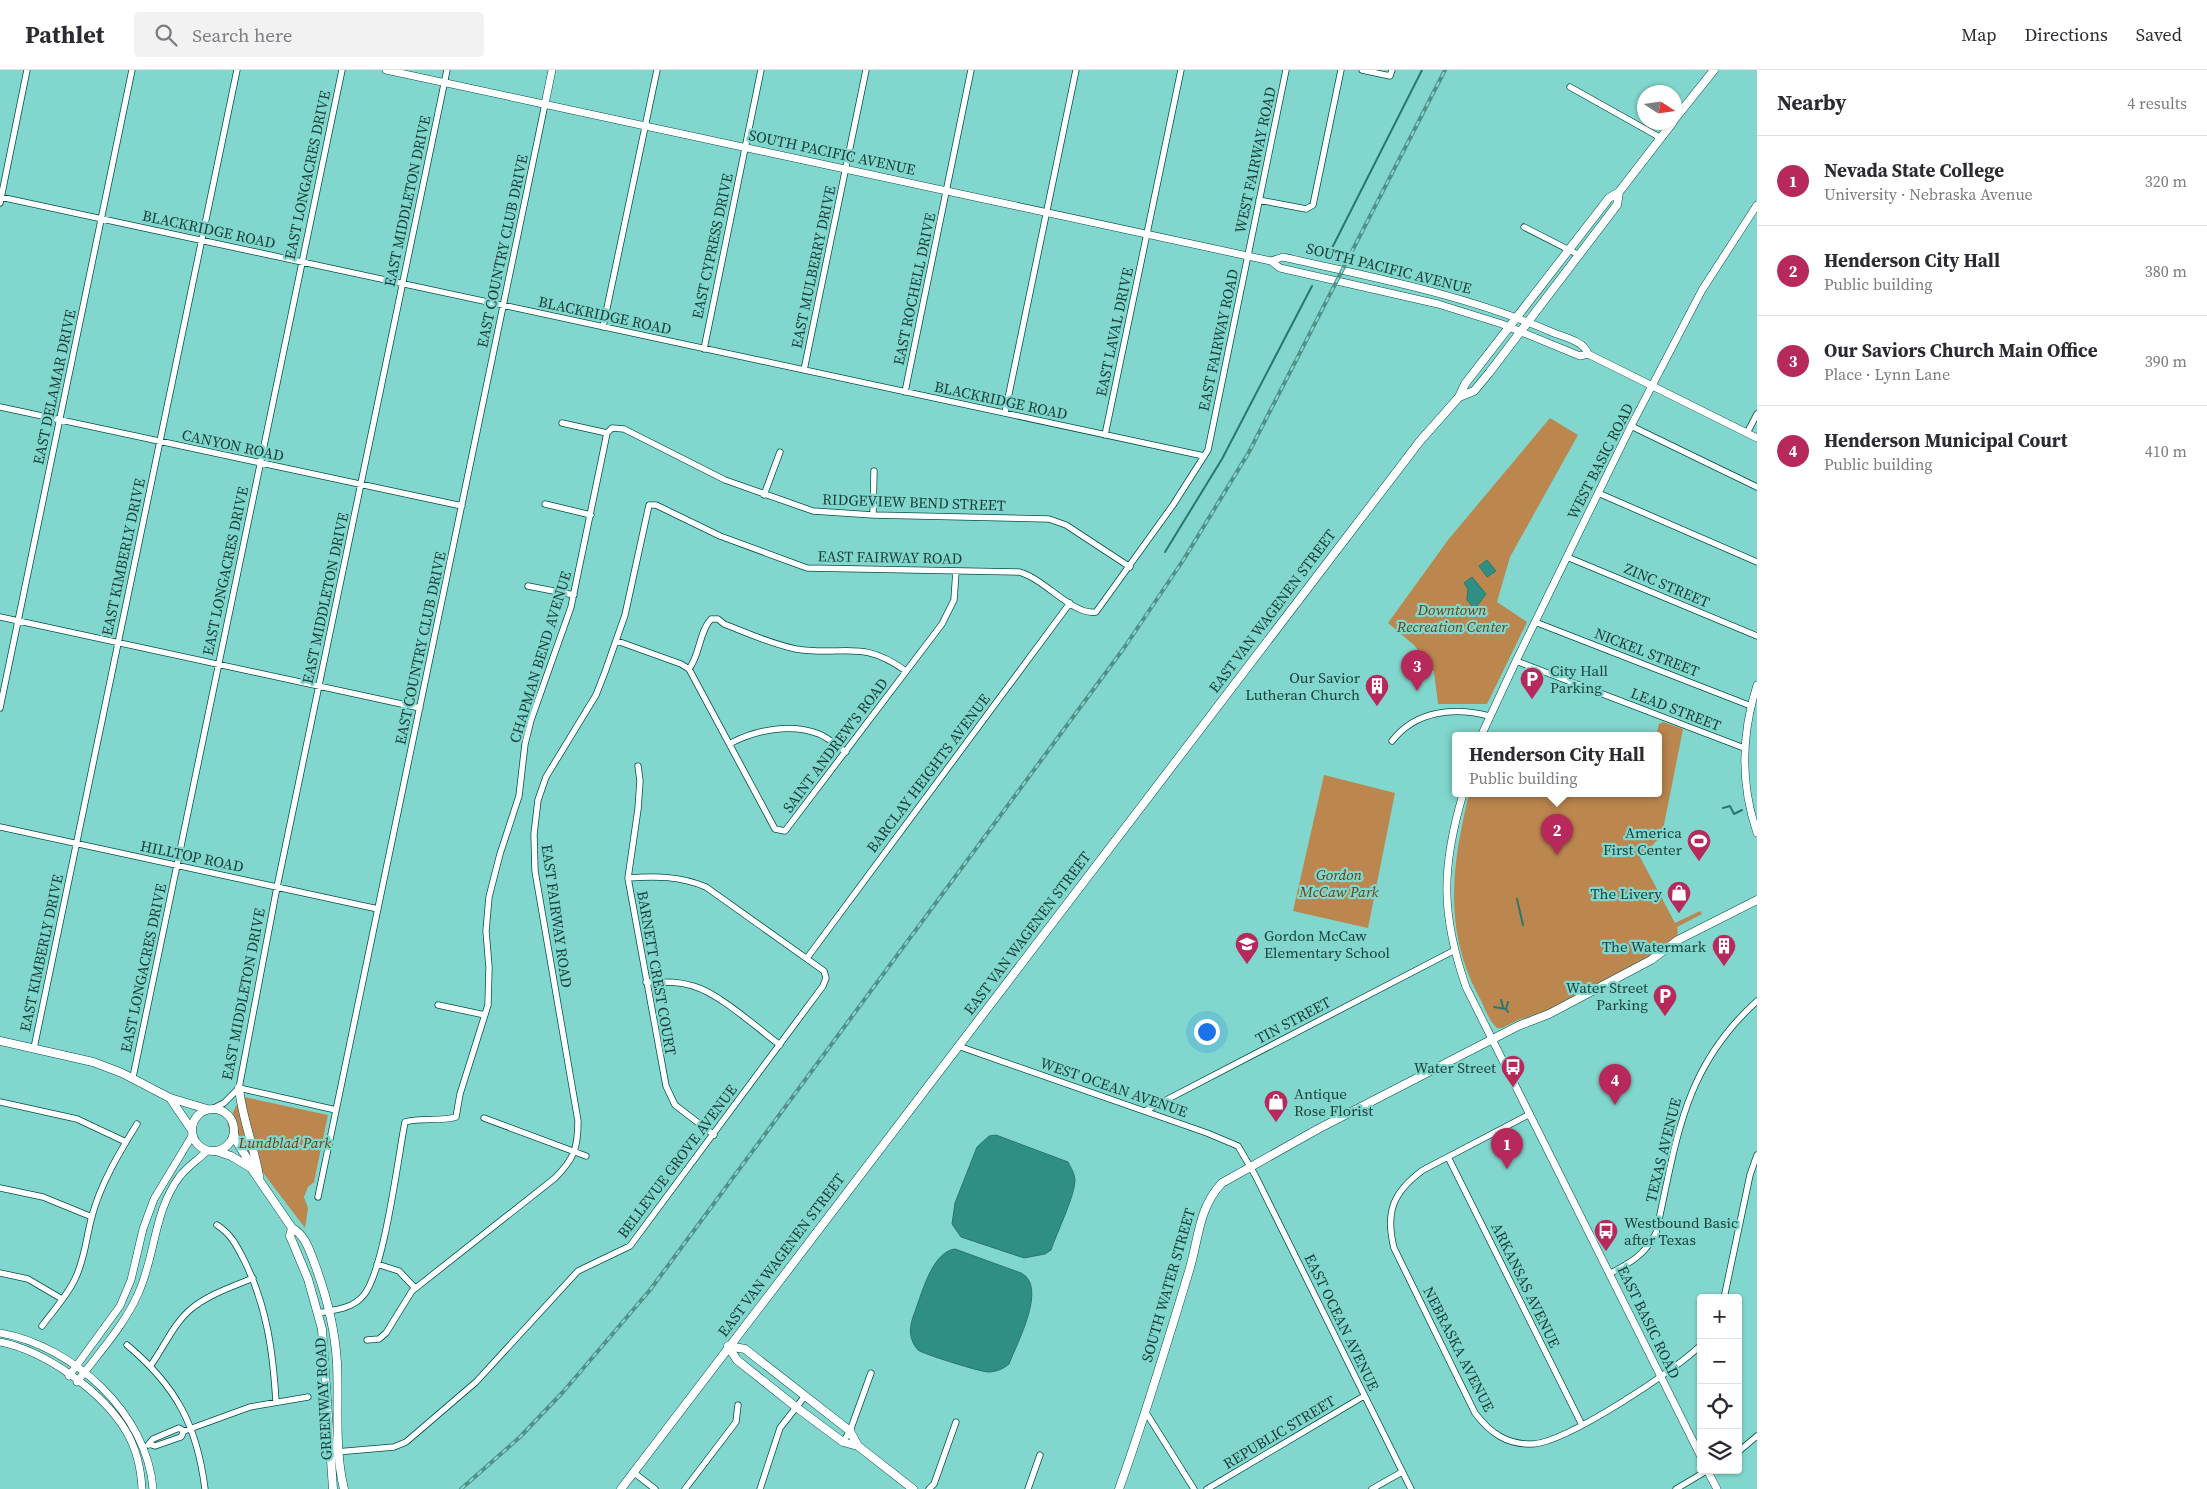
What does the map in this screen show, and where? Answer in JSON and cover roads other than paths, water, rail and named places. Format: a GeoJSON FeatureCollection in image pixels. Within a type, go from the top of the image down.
{"type":"FeatureCollection","features":[{"type":"Feature","properties":{"kind":"main road"},"geometry":{"type":"LineString","coordinates":[[1682,111],[1714,70]]}},
{"type":"Feature","properties":{"kind":"main road"},"geometry":{"type":"LineString","coordinates":[[1619,192],[1667,130]]}},
{"type":"Feature","properties":{"kind":"main road","name":"EAST VAN WAGENEN STREET"},"geometry":{"type":"LineString","coordinates":[[621,1489],[728,1346],[1414,448],[1459,397],[1465,384],[1610,198],[1619,192]]}},
{"type":"Feature","properties":{"kind":"main road","name":"EAST VAN WAGENEN STREET"},"geometry":{"type":"LineString","coordinates":[[1459,397],[1474,391],[1525,326],[1617,205],[1619,192]]}},
{"type":"Feature","properties":{"kind":"main road","name":"SOUTH WATER STREET"},"geometry":{"type":"LineString","coordinates":[[1118,1489],[1145,1411],[1190,1268],[1202,1215],[1213,1193],[1222,1183],[1250,1166],[1492,1039],[1566,1005],[1651,960],[1678,940],[1757,900]]}},
{"type":"Feature","properties":{"kind":"main road"},"geometry":{"type":"LineString","coordinates":[[0,1040],[93,1062],[133,1078],[170,1098],[227,1113],[234,1126],[234,1133],[228,1146],[211,1151],[201,1148],[170,1098]]}},
{"type":"Feature","properties":{"kind":"main road"},"geometry":{"type":"LineString","coordinates":[[238,1088],[240,1104],[254,1150],[260,1179]]}},
{"type":"Feature","properties":{"kind":"main road"},"geometry":{"type":"LineString","coordinates":[[192,1133],[196,1116],[211,1108]]}},
{"type":"Feature","properties":{"kind":"main road","name":"GREENWAY ROAD"},"geometry":{"type":"LineString","coordinates":[[234,1133],[235,1140],[250,1160],[251,1168]]}},
{"type":"Feature","properties":{"kind":"main road","name":"GREENWAY ROAD"},"geometry":{"type":"LineString","coordinates":[[211,1151],[231,1156],[251,1168],[292,1228],[301,1232],[310,1252],[329,1311],[336,1357],[339,1452],[344,1489]]}},
{"type":"Feature","properties":{"kind":"main road","name":"GREENWAY ROAD"},"geometry":{"type":"LineString","coordinates":[[292,1228],[290,1236],[308,1279],[318,1313],[324,1352],[329,1452],[333,1489]]}},
{"type":"Feature","properties":{"kind":"main road"},"geometry":{"type":"LineString","coordinates":[[728,1346],[745,1349],[850,1430],[858,1446]]}},
{"type":"Feature","properties":{"kind":"main road"},"geometry":{"type":"LineString","coordinates":[[728,1346],[737,1360],[796,1407],[843,1442],[858,1446],[910,1488]]}},
{"type":"Feature","properties":{"kind":"street"},"geometry":{"type":"LineString","coordinates":[[0,199],[27,70]]}},
{"type":"Feature","properties":{"kind":"street","name":"EAST DELAMAR DRIVE"},"geometry":{"type":"LineString","coordinates":[[0,708],[132,70]]}},
{"type":"Feature","properties":{"kind":"street","name":"EAST KIMBERLY DRIVE"},"geometry":{"type":"LineString","coordinates":[[34,1048],[237,70]]}},
{"type":"Feature","properties":{"kind":"street","name":"EAST LONGACRES DRIVE"},"geometry":{"type":"LineString","coordinates":[[133,1078],[342,70]]}},
{"type":"Feature","properties":{"kind":"street","name":"SOUTH PACIFIC AVENUE"},"geometry":{"type":"LineString","coordinates":[[386,70],[1248,256],[1271,260],[1283,257],[1397,282],[1462,299],[1525,326]]}},
{"type":"Feature","properties":{"kind":"street","name":"EAST MIDDLETON DRIVE"},"geometry":{"type":"LineString","coordinates":[[211,1108],[224,1103],[238,1088],[319,686],[447,70]]}},
{"type":"Feature","properties":{"kind":"street"},"geometry":{"type":"LineString","coordinates":[[545,104],[552,70]]}},
{"type":"Feature","properties":{"kind":"street"},"geometry":{"type":"LineString","coordinates":[[603,327],[656,70]]}},
{"type":"Feature","properties":{"kind":"street","name":"EAST CYPRESS DRIVE"},"geometry":{"type":"LineString","coordinates":[[704,349],[761,70]]}},
{"type":"Feature","properties":{"kind":"street","name":"EAST MULBERRY DRIVE"},"geometry":{"type":"LineString","coordinates":[[804,370],[866,70]]}},
{"type":"Feature","properties":{"kind":"street","name":"EAST ROCHELL DRIVE"},"geometry":{"type":"LineString","coordinates":[[905,392],[972,70]]}},
{"type":"Feature","properties":{"kind":"street"},"geometry":{"type":"LineString","coordinates":[[1005,414],[1076,70]]}},
{"type":"Feature","properties":{"kind":"street","name":"EAST LAVAL DRIVE"},"geometry":{"type":"LineString","coordinates":[[1105,435],[1181,70]]}},
{"type":"Feature","properties":{"kind":"street","name":"WEST FAIRWAY ROAD"},"geometry":{"type":"LineString","coordinates":[[1248,256],[1286,70]]}},
{"type":"Feature","properties":{"kind":"street"},"geometry":{"type":"LineString","coordinates":[[1259,200],[1303,209],[1310,208],[1314,202],[1341,70]]}},
{"type":"Feature","properties":{"kind":"street"},"geometry":{"type":"LineString","coordinates":[[1362,70],[1391,73]]}},
{"type":"Feature","properties":{"kind":"street"},"geometry":{"type":"LineString","coordinates":[[1570,87],[1661,138]]}},
{"type":"Feature","properties":{"kind":"street","name":"EAST COUNTRY CLUB DRIVE"},"geometry":{"type":"LineString","coordinates":[[318,1197],[545,104]]}},
{"type":"Feature","properties":{"kind":"street","name":"BLACKRIDGE ROAD"},"geometry":{"type":"LineString","coordinates":[[0,199],[202,240],[1204,456]]}},
{"type":"Feature","properties":{"kind":"street","name":"WEST BASIC ROAD"},"geometry":{"type":"LineString","coordinates":[[1483,732],[1489,716],[1631,426],[1702,290],[1757,205]]}},
{"type":"Feature","properties":{"kind":"street"},"geometry":{"type":"LineString","coordinates":[[1524,227],[1579,255]]}},
{"type":"Feature","properties":{"kind":"street","name":"EAST FAIRWAY ROAD"},"geometry":{"type":"LineString","coordinates":[[367,1340],[379,1339],[386,1334],[407,1296],[415,1288],[555,1178],[567,1166],[575,1152],[578,1121],[535,870],[534,834],[538,800],[546,777],[596,695],[617,641],[649,505],[656,505],[720,536],[807,568],[1026,574],[1046,585],[1082,611],[1096,612],[1130,567],[1208,450],[1248,256]]}},
{"type":"Feature","properties":{"kind":"street","name":"SOUTH PACIFIC AVENUE"},"geometry":{"type":"LineString","coordinates":[[1271,260],[1280,268],[1417,298],[1525,326]]}},
{"type":"Feature","properties":{"kind":"street"},"geometry":{"type":"LineString","coordinates":[[1525,326],[1580,356],[1588,354]]}},
{"type":"Feature","properties":{"kind":"street"},"geometry":{"type":"LineString","coordinates":[[1525,326],[1583,345],[1588,354],[1757,438]]}},
{"type":"Feature","properties":{"kind":"street","name":"CANYON ROAD"},"geometry":{"type":"LineString","coordinates":[[0,407],[462,506]]}},
{"type":"Feature","properties":{"kind":"street"},"geometry":{"type":"LineString","coordinates":[[1747,433],[1757,414]]}},
{"type":"Feature","properties":{"kind":"street","name":"RIDGEVIEW BEND STREET"},"geometry":{"type":"LineString","coordinates":[[562,423],[609,430],[624,429],[725,480],[813,511],[873,516],[1050,519],[1066,524],[1130,567]]}},
{"type":"Feature","properties":{"kind":"street"},"geometry":{"type":"LineString","coordinates":[[1631,426],[1757,487]]}},
{"type":"Feature","properties":{"kind":"street","name":"CHAPMAN BEND AVENUE"},"geometry":{"type":"LineString","coordinates":[[318,1313],[348,1307],[364,1296],[371,1285],[402,1148],[405,1122],[415,1119],[439,1120],[456,1117],[470,1060],[486,1015],[489,989],[486,931],[489,897],[500,854],[519,796],[525,744],[531,720],[574,595],[609,430]]}},
{"type":"Feature","properties":{"kind":"street"},"geometry":{"type":"LineString","coordinates":[[764,495],[780,452]]}},
{"type":"Feature","properties":{"kind":"street"},"geometry":{"type":"LineString","coordinates":[[873,516],[874,471]]}},
{"type":"Feature","properties":{"kind":"street"},"geometry":{"type":"LineString","coordinates":[[1598,493],[1757,562]]}},
{"type":"Feature","properties":{"kind":"street"},"geometry":{"type":"LineString","coordinates":[[545,504],[591,515]]}},
{"type":"Feature","properties":{"kind":"street","name":"ZINC STREET"},"geometry":{"type":"LineString","coordinates":[[1567,557],[1757,636]]}},
{"type":"Feature","properties":{"kind":"street","name":"SAINT ANDREW'S ROAD"},"geometry":{"type":"LineString","coordinates":[[689,669],[775,828],[779,831],[785,831],[906,672],[951,609],[956,590],[956,571]]}},
{"type":"Feature","properties":{"kind":"street"},"geometry":{"type":"LineString","coordinates":[[528,586],[574,595]]}},
{"type":"Feature","properties":{"kind":"street","name":"BARCLAY HEIGHTS AVENUE"},"geometry":{"type":"LineString","coordinates":[[807,958],[1070,603]]}},
{"type":"Feature","properties":{"kind":"street"},"geometry":{"type":"LineString","coordinates":[[0,617],[420,708]]}},
{"type":"Feature","properties":{"kind":"street"},"geometry":{"type":"LineString","coordinates":[[617,641],[681,664],[689,669],[693,664],[706,625],[712,620],[718,619],[732,627],[796,648],[860,650],[875,653],[906,672]]}},
{"type":"Feature","properties":{"kind":"street","name":"NICKEL STREET"},"geometry":{"type":"LineString","coordinates":[[1535,622],[1750,706]]}},
{"type":"Feature","properties":{"kind":"street","name":"LEAD STREET"},"geometry":{"type":"LineString","coordinates":[[1516,661],[1744,748]]}},
{"type":"Feature","properties":{"kind":"street"},"geometry":{"type":"LineString","coordinates":[[1757,685],[1750,706],[1744,748],[1746,789],[1757,833]]}},
{"type":"Feature","properties":{"kind":"street"},"geometry":{"type":"LineString","coordinates":[[1392,741],[1408,726],[1436,713],[1453,710],[1489,716]]}},
{"type":"Feature","properties":{"kind":"street"},"geometry":{"type":"LineString","coordinates":[[731,744],[757,732],[796,730],[819,734],[846,752]]}},
{"type":"Feature","properties":{"kind":"street","name":"BARNETT CREST COURT"},"geometry":{"type":"LineString","coordinates":[[638,766],[640,781],[638,809],[628,878],[666,1086],[675,1105],[714,1135]]}},
{"type":"Feature","properties":{"kind":"street"},"geometry":{"type":"LineString","coordinates":[[1462,797],[1446,880],[1449,929],[1453,951],[1466,988],[1492,1039]]}},
{"type":"Feature","properties":{"kind":"street","name":"HILLTOP ROAD"},"geometry":{"type":"LineString","coordinates":[[0,827],[378,909]]}},
{"type":"Feature","properties":{"kind":"street"},"geometry":{"type":"LineString","coordinates":[[628,878],[669,876],[690,880],[706,887],[807,958]]}},
{"type":"Feature","properties":{"kind":"street","name":"TIN STREET"},"geometry":{"type":"LineString","coordinates":[[1145,1111],[1453,951]]}},
{"type":"Feature","properties":{"kind":"street","name":"BELLEVUE GROVE AVENUE"},"geometry":{"type":"LineString","coordinates":[[329,1452],[394,1447],[406,1442],[476,1382],[578,1271],[630,1246],[823,986],[826,978],[824,971],[807,958]]}},
{"type":"Feature","properties":{"kind":"street"},"geometry":{"type":"LineString","coordinates":[[646,982],[676,982],[694,986],[711,994],[780,1045]]}},
{"type":"Feature","properties":{"kind":"street","name":"TEXAS AVENUE"},"geometry":{"type":"LineString","coordinates":[[1609,1274],[1637,1258],[1649,1246],[1656,1234],[1683,1113],[1693,1087],[1706,1060],[1738,1018],[1757,1001]]}},
{"type":"Feature","properties":{"kind":"street"},"geometry":{"type":"LineString","coordinates":[[438,1005],[486,1015]]}},
{"type":"Feature","properties":{"kind":"street","name":"EAST BASIC ROAD"},"geometry":{"type":"LineString","coordinates":[[1492,1039],[1697,1449]]}},
{"type":"Feature","properties":{"kind":"street","name":"WEST OCEAN AVENUE"},"geometry":{"type":"LineString","coordinates":[[958,1046],[1233,1142],[1242,1151],[1250,1166]]}},
{"type":"Feature","properties":{"kind":"street"},"geometry":{"type":"LineString","coordinates":[[238,1088],[336,1110]]}},
{"type":"Feature","properties":{"kind":"street"},"geometry":{"type":"LineString","coordinates":[[0,1102],[77,1119],[126,1142]]}},
{"type":"Feature","properties":{"kind":"street","name":"NEBRASKA AVENUE"},"geometry":{"type":"LineString","coordinates":[[1530,1114],[1448,1157],[1412,1179],[1399,1193],[1393,1204],[1390,1234],[1394,1248],[1467,1396],[1485,1427],[1507,1440],[1536,1444],[1556,1438],[1582,1425],[1660,1376],[1689,1356],[1697,1348]]}},
{"type":"Feature","properties":{"kind":"street"},"geometry":{"type":"LineString","coordinates":[[484,1118],[586,1156]]}},
{"type":"Feature","properties":{"kind":"street"},"geometry":{"type":"LineString","coordinates":[[42,1326],[62,1298],[80,1267],[92,1217],[110,1169],[137,1124]]}},
{"type":"Feature","properties":{"kind":"street"},"geometry":{"type":"LineString","coordinates":[[70,1376],[120,1306],[131,1280],[143,1229],[154,1199],[192,1133]]}},
{"type":"Feature","properties":{"kind":"street"},"geometry":{"type":"LineString","coordinates":[[77,1382],[125,1318],[140,1292],[157,1221],[168,1194],[190,1164],[211,1151]]}},
{"type":"Feature","properties":{"kind":"street"},"geometry":{"type":"LineString","coordinates":[[1725,1294],[1750,1175],[1757,1155]]}},
{"type":"Feature","properties":{"kind":"street","name":"ARKANSAS AVENUE"},"geometry":{"type":"LineString","coordinates":[[1448,1157],[1582,1425]]}},
{"type":"Feature","properties":{"kind":"street","name":"EAST OCEAN AVENUE"},"geometry":{"type":"LineString","coordinates":[[1250,1166],[1411,1489]]}},
{"type":"Feature","properties":{"kind":"street"},"geometry":{"type":"LineString","coordinates":[[0,1188],[43,1197],[92,1217]]}},
{"type":"Feature","properties":{"kind":"street"},"geometry":{"type":"LineString","coordinates":[[217,1225],[228,1232],[253,1278],[268,1326],[276,1402]]}},
{"type":"Feature","properties":{"kind":"street"},"geometry":{"type":"LineString","coordinates":[[377,1264],[399,1271],[415,1288]]}},
{"type":"Feature","properties":{"kind":"street"},"geometry":{"type":"LineString","coordinates":[[0,1272],[28,1279],[62,1298]]}},
{"type":"Feature","properties":{"kind":"street"},"geometry":{"type":"LineString","coordinates":[[151,1365],[176,1326],[190,1310],[202,1301],[253,1278]]}},
{"type":"Feature","properties":{"kind":"street"},"geometry":{"type":"LineString","coordinates":[[0,1333],[34,1343],[76,1368],[116,1401],[146,1445],[153,1489]]}},
{"type":"Feature","properties":{"kind":"street"},"geometry":{"type":"LineString","coordinates":[[0,1342],[31,1352],[70,1376],[107,1407],[117,1418],[134,1450],[142,1489]]}},
{"type":"Feature","properties":{"kind":"street"},"geometry":{"type":"LineString","coordinates":[[127,1345],[151,1365],[178,1399],[191,1428],[202,1464],[205,1489]]}},
{"type":"Feature","properties":{"kind":"street"},"geometry":{"type":"LineString","coordinates":[[843,1442],[850,1430],[871,1373]]}},
{"type":"Feature","properties":{"kind":"street"},"geometry":{"type":"LineString","coordinates":[[760,1489],[780,1428],[805,1396]]}},
{"type":"Feature","properties":{"kind":"street","name":"REPUBLIC STREET"},"geometry":{"type":"LineString","coordinates":[[1207,1489],[1364,1396]]}},
{"type":"Feature","properties":{"kind":"street"},"geometry":{"type":"LineString","coordinates":[[134,1450],[146,1445],[155,1446],[181,1437],[184,1431],[240,1410],[308,1397]]}},
{"type":"Feature","properties":{"kind":"street"},"geometry":{"type":"LineString","coordinates":[[685,1489],[736,1422],[738,1405]]}},
{"type":"Feature","properties":{"kind":"street"},"geometry":{"type":"LineString","coordinates":[[1145,1411],[1194,1489]]}},
{"type":"Feature","properties":{"kind":"street"},"geometry":{"type":"LineString","coordinates":[[929,1489],[934,1484],[956,1422]]}},
{"type":"Feature","properties":{"kind":"street"},"geometry":{"type":"LineString","coordinates":[[1742,1449],[1757,1436]]}},
{"type":"Feature","properties":{"kind":"street"},"geometry":{"type":"LineString","coordinates":[[1028,1489],[1040,1455]]}},
{"type":"Feature","properties":{"kind":"street"},"geometry":{"type":"LineString","coordinates":[[633,1472],[655,1489]]}},
{"type":"Feature","properties":{"kind":"street"},"geometry":{"type":"LineString","coordinates":[[1372,1489],[1402,1472]]}},
{"type":"Feature","properties":{"kind":"street"},"geometry":{"type":"LineString","coordinates":[[1676,1489],[1701,1474]]}},
{"type":"Feature","properties":{"kind":"street"},"geometry":{"type":"LineString","coordinates":[[1710,1474],[1717,1489]]}},
{"type":"Feature","properties":{"kind":"waterway"},"geometry":{"type":"LineString","coordinates":[[1330,252],[1422,70]]}},
{"type":"Feature","properties":{"kind":"waterway"},"geometry":{"type":"LineString","coordinates":[[1165,552],[1222,459],[1312,286]]}},
{"type":"Feature","properties":{"kind":"waterway"},"geometry":{"type":"LineString","coordinates":[[1723,808],[1730,806],[1734,814],[1742,810]]}},
{"type":"Feature","properties":{"kind":"waterway"},"geometry":{"type":"LineString","coordinates":[[1517,899],[1523,925]]}},
{"type":"Feature","properties":{"kind":"waterway"},"geometry":{"type":"LineString","coordinates":[[1501,1000],[1503,1007]]}},
{"type":"Feature","properties":{"kind":"waterway"},"geometry":{"type":"LineString","coordinates":[[1506,1009],[1508,1002]]}},
{"type":"Feature","properties":{"kind":"waterway"},"geometry":{"type":"LineString","coordinates":[[1494,1007],[1506,1009],[1508,1012]]}},
{"type":"Feature","properties":{"kind":"railway"},"geometry":{"type":"LineString","coordinates":[[461,1489],[520,1437],[563,1392],[650,1290],[1124,648],[1184,559],[1249,452],[1445,70]]}},
{"type":"Feature","properties":{"kind":"place","name":"Our Saviors Church Main Office"},"geometry":{"type":"Point","coordinates":[1417,691]}},
{"type":"Feature","properties":{"kind":"place","name":"City Hall Parking"},"geometry":{"type":"Point","coordinates":[1532,700]}},
{"type":"Feature","properties":{"kind":"place","name":"Our Savior Lutheran Church"},"geometry":{"type":"Point","coordinates":[1377,707]}},
{"type":"Feature","properties":{"kind":"place","name":"Henderson City Hall"},"geometry":{"type":"Point","coordinates":[1557,855]}},
{"type":"Feature","properties":{"kind":"place","name":"America First Center"},"geometry":{"type":"Point","coordinates":[1699,862]}},
{"type":"Feature","properties":{"kind":"place","name":"The Livery"},"geometry":{"type":"Point","coordinates":[1679,914]}},
{"type":"Feature","properties":{"kind":"place","name":"Gordon McCaw Elementary School"},"geometry":{"type":"Point","coordinates":[1247,965]}},
{"type":"Feature","properties":{"kind":"place","name":"The Watermark"},"geometry":{"type":"Point","coordinates":[1724,967]}},
{"type":"Feature","properties":{"kind":"place","name":"Water Street Parking"},"geometry":{"type":"Point","coordinates":[1665,1017]}},
{"type":"Feature","properties":{"kind":"place","name":"Water Street"},"geometry":{"type":"Point","coordinates":[1513,1088]}},
{"type":"Feature","properties":{"kind":"place","name":"Henderson Municipal Court"},"geometry":{"type":"Point","coordinates":[1615,1105]}},
{"type":"Feature","properties":{"kind":"place","name":"Antique Rose Florist"},"geometry":{"type":"Point","coordinates":[1276,1123]}},
{"type":"Feature","properties":{"kind":"place","name":"Nevada State College"},"geometry":{"type":"Point","coordinates":[1507,1169]}},
{"type":"Feature","properties":{"kind":"place","name":"Westbound Basic after Texas"},"geometry":{"type":"Point","coordinates":[1606,1252]}},
{"type":"Feature","properties":{"kind":"park label","name":"Downtown Recreation Center"},"geometry":{"type":"Point","coordinates":[1452,618]}},
{"type":"Feature","properties":{"kind":"park label","name":"Gordon McCaw Park"},"geometry":{"type":"Point","coordinates":[1339,882]}},
{"type":"Feature","properties":{"kind":"park label","name":"Lundblad Park"},"geometry":{"type":"Point","coordinates":[285,1142]}}]}
